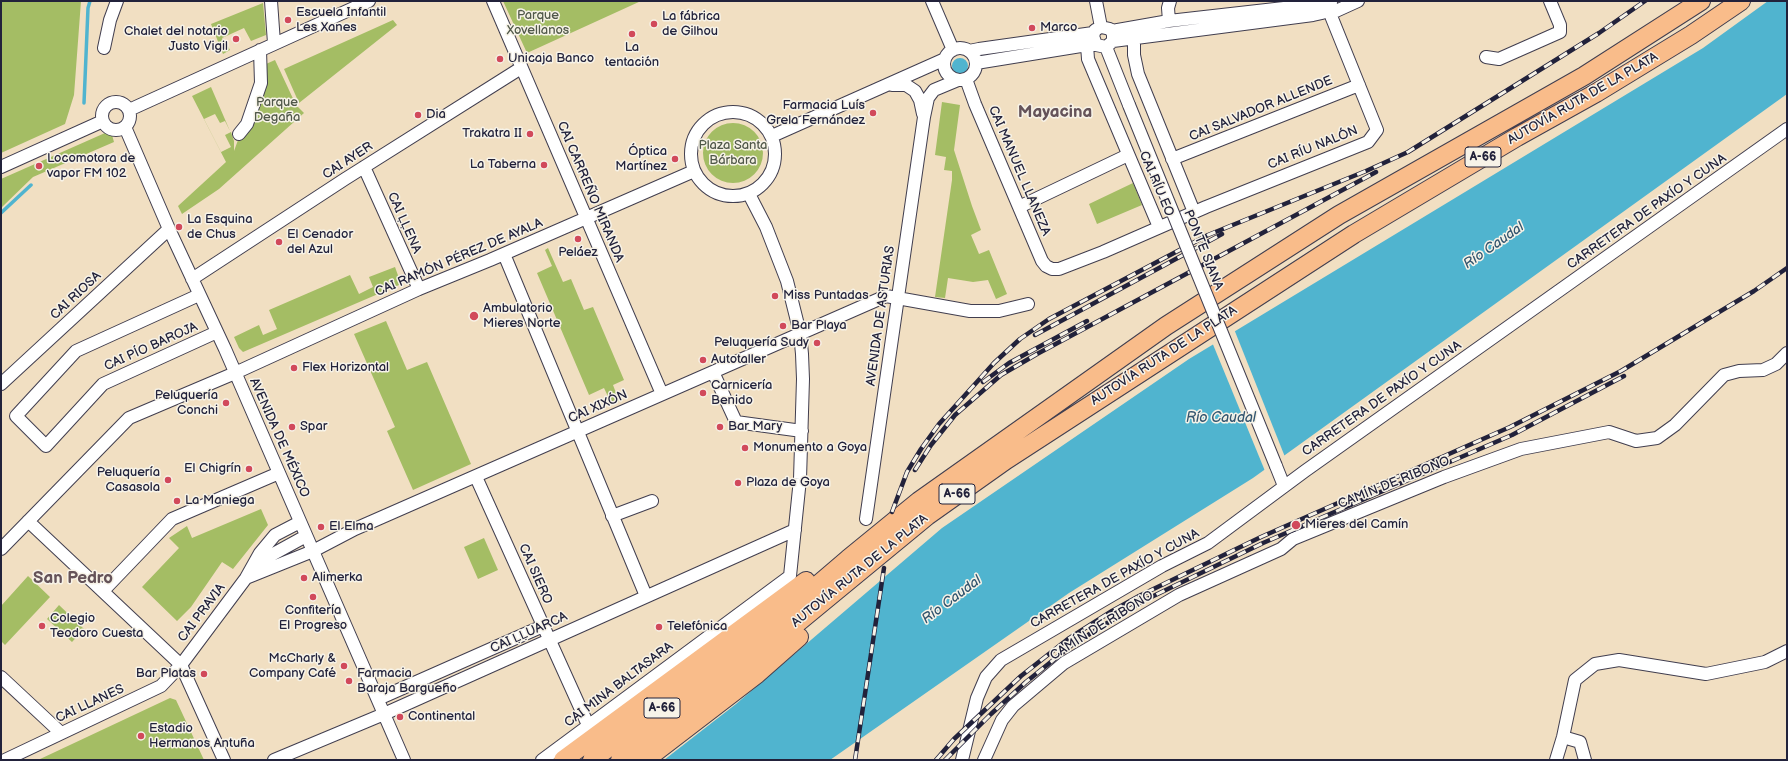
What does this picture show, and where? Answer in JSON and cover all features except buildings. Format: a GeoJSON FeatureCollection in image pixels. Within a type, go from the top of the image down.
{"type":"FeatureCollection","features":[{"type":"Feature","properties":{"kind":"highway","name":"AUTOVÍA RUTA DE LA PLATA"},"geometry":{"type":"LineString","coordinates":[[592,760],[738,661],[793,606],[919,500],[1166,326],[1339,215],[1584,76],[1701,1]]}},
{"type":"Feature","properties":{"kind":"highway","name":"AUTOVÍA RUTA DE LA PLATA"},"geometry":{"type":"LineString","coordinates":[[620,760],[738,661],[927,516],[1006,460],[1267,289],[1354,234],[1643,64],[1691,35],[1741,1]]}},
{"type":"Feature","properties":{"kind":"highway"},"geometry":{"type":"LineString","coordinates":[[645,760],[758,674],[871,571],[927,516]]}},
{"type":"Feature","properties":{"kind":"highway"},"geometry":{"type":"LineString","coordinates":[[563,760],[809,579],[848,559]]}},
{"type":"Feature","properties":{"kind":"street"},"geometry":{"type":"LineString","coordinates":[[104,48],[110,20],[117,1]]}},
{"type":"Feature","properties":{"kind":"street"},"geometry":{"type":"LineString","coordinates":[[271,1],[274,43]]}},
{"type":"Feature","properties":{"kind":"street"},"geometry":{"type":"LineString","coordinates":[[129,110],[369,1]]}},
{"type":"Feature","properties":{"kind":"street","name":"CAI CARREÑO MIRANDA"},"geometry":{"type":"LineString","coordinates":[[493,1],[662,394]]}},
{"type":"Feature","properties":{"kind":"street"},"geometry":{"type":"LineString","coordinates":[[772,136],[886,86],[949,55],[962,48],[969,51],[973,55],[976,63],[974,73],[962,79],[950,76],[947,72],[945,68],[949,55],[932,1]]}},
{"type":"Feature","properties":{"kind":"street"},"geometry":{"type":"LineString","coordinates":[[1096,1],[1101,38]]}},
{"type":"Feature","properties":{"kind":"street"},"geometry":{"type":"LineString","coordinates":[[1169,21],[1168,8],[1170,1]]}},
{"type":"Feature","properties":{"kind":"street"},"geometry":{"type":"LineString","coordinates":[[1329,3],[1336,11],[1358,1]]}},
{"type":"Feature","properties":{"kind":"street"},"geometry":{"type":"LineString","coordinates":[[1486,57],[1499,59],[1560,32],[1560,25],[1550,1]]}},
{"type":"Feature","properties":{"kind":"street"},"geometry":{"type":"LineString","coordinates":[[969,51],[979,48],[1101,38],[1134,39],[1313,15],[1322,13],[1329,3]]}},
{"type":"Feature","properties":{"kind":"street"},"geometry":{"type":"LineString","coordinates":[[976,63],[1101,38],[1169,21],[1329,3]]}},
{"type":"Feature","properties":{"kind":"street","name":"CAI RÍU NALÓN"},"geometry":{"type":"LineString","coordinates":[[1194,212],[1368,142],[1376,130],[1329,3]]}},
{"type":"Feature","properties":{"kind":"street","name":"PONTE SIANA"},"geometry":{"type":"LineString","coordinates":[[1101,38],[1284,486]]}},
{"type":"Feature","properties":{"kind":"street","name":"CAI RÍU EO"},"geometry":{"type":"LineString","coordinates":[[1052,269],[1067,267],[1159,228],[1088,59],[1101,38]]}},
{"type":"Feature","properties":{"kind":"street"},"geometry":{"type":"LineString","coordinates":[[1134,39],[1134,55],[1138,74],[1194,212],[1159,228]]}},
{"type":"Feature","properties":{"kind":"street"},"geometry":{"type":"LineString","coordinates":[[238,134],[247,124],[261,83],[260,50]]}},
{"type":"Feature","properties":{"kind":"street","name":"CAI AYER"},"geometry":{"type":"LineString","coordinates":[[192,280],[364,167],[521,68]]}},
{"type":"Feature","properties":{"kind":"street","name":"AVENIDA DE ASTURIAS"},"geometry":{"type":"LineString","coordinates":[[866,518],[928,98],[934,90],[962,79]]}},
{"type":"Feature","properties":{"kind":"street","name":"CAI MANUEL LLANEZA"},"geometry":{"type":"LineString","coordinates":[[962,79],[975,104],[1042,261],[1046,266],[1052,269]]}},
{"type":"Feature","properties":{"kind":"street","name":"AVENIDA DE ASTURIAS"},"geometry":{"type":"LineString","coordinates":[[886,86],[897,84],[906,85],[915,91],[920,100],[924,117]]}},
{"type":"Feature","properties":{"kind":"street","name":"CAI SALVADOR ALLENDE"},"geometry":{"type":"LineString","coordinates":[[1172,159],[1359,85]]}},
{"type":"Feature","properties":{"kind":"street"},"geometry":{"type":"LineString","coordinates":[[120,102],[129,110],[130,120],[121,130],[112,130],[102,121],[103,110],[110,103],[120,102]]}},
{"type":"Feature","properties":{"kind":"street"},"geometry":{"type":"LineString","coordinates":[[727,112],[741,112],[747,114],[754,117],[764,125],[772,136],[776,150],[775,163],[770,176],[761,186],[749,194],[737,197],[724,196],[712,191],[702,183],[694,171],[691,160],[691,147],[696,134],[704,124],[714,116],[727,112]]}},
{"type":"Feature","properties":{"kind":"street"},"geometry":{"type":"LineString","coordinates":[[1,167],[102,121]]}},
{"type":"Feature","properties":{"kind":"street","name":"AVENIDA DE MÉXICO"},"geometry":{"type":"LineString","coordinates":[[125,127],[169,229],[217,332],[404,760]]}},
{"type":"Feature","properties":{"kind":"street","name":"CARRETERA DE PAXÍO Y CUNA"},"geometry":{"type":"LineString","coordinates":[[962,760],[977,698],[986,677],[1001,660],[1162,566],[1208,543],[1284,486],[1787,129]]}},
{"type":"Feature","properties":{"kind":"street"},"geometry":{"type":"LineString","coordinates":[[1019,207],[1128,155]]}},
{"type":"Feature","properties":{"kind":"street","name":"CAI ḶḶENA"},"geometry":{"type":"LineString","coordinates":[[364,167],[419,289]]}},
{"type":"Feature","properties":{"kind":"street","name":"CAI RAMÓN PÉREZ DE AYALA"},"geometry":{"type":"LineString","coordinates":[[1,549],[129,418],[235,373],[419,289],[504,254],[694,171]]}},
{"type":"Feature","properties":{"kind":"street"},"geometry":{"type":"LineString","coordinates":[[749,194],[766,227],[787,281],[800,334],[803,380],[802,431],[800,479],[795,530]]}},
{"type":"Feature","properties":{"kind":"street","name":"CAI RIOSA"},"geometry":{"type":"LineString","coordinates":[[1,384],[169,229]]}},
{"type":"Feature","properties":{"kind":"street"},"geometry":{"type":"LineString","coordinates":[[504,254],[646,596]]}},
{"type":"Feature","properties":{"kind":"street","name":"CAI PÍO BAROJA"},"geometry":{"type":"LineString","coordinates":[[199,295],[76,351],[16,416],[46,446],[103,384],[217,332]]}},
{"type":"Feature","properties":{"kind":"street","name":"CAI XIXÓN"},"geometry":{"type":"LineString","coordinates":[[313,551],[356,529],[886,296],[970,311],[999,312],[1028,304]]}},
{"type":"Feature","properties":{"kind":"street","name":"CAMÍN DE RIBONO"},"geometry":{"type":"LineString","coordinates":[[984,760],[1002,720],[1013,706],[1064,663],[1178,595],[1281,548],[1293,539],[1444,477],[1521,449],[1609,432],[1636,441],[1657,438],[1675,425],[1724,375],[1739,371],[1763,370],[1776,364],[1787,353]]}},
{"type":"Feature","properties":{"kind":"street"},"geometry":{"type":"LineString","coordinates":[[713,372],[736,422],[802,431]]}},
{"type":"Feature","properties":{"kind":"street"},"geometry":{"type":"LineString","coordinates":[[103,591],[172,519],[279,473]]}},
{"type":"Feature","properties":{"kind":"street","name":"CAI SIERO"},"geometry":{"type":"LineString","coordinates":[[476,477],[588,726]]}},
{"type":"Feature","properties":{"kind":"street"},"geometry":{"type":"LineString","coordinates":[[612,516],[652,500]]}},
{"type":"Feature","properties":{"kind":"street"},"geometry":{"type":"LineString","coordinates":[[28,521],[181,665],[224,760]]}},
{"type":"Feature","properties":{"kind":"street","name":"CAI PRAVIA"},"geometry":{"type":"LineString","coordinates":[[181,665],[246,578],[260,553],[275,535],[300,522]]}},
{"type":"Feature","properties":{"kind":"street","name":"CAI MINA BALTASARA"},"geometry":{"type":"LineString","coordinates":[[542,760],[790,576],[795,530]]}},
{"type":"Feature","properties":{"kind":"street","name":"CAI ḶḶUARCA"},"geometry":{"type":"LineString","coordinates":[[274,760],[384,714],[795,530]]}},
{"type":"Feature","properties":{"kind":"street","name":"CAI PRAVIA"},"geometry":{"type":"LineString","coordinates":[[246,578],[266,558],[306,536]]}},
{"type":"Feature","properties":{"kind":"street"},"geometry":{"type":"LineString","coordinates":[[246,578],[313,551]]}},
{"type":"Feature","properties":{"kind":"street"},"geometry":{"type":"LineString","coordinates":[[378,700],[543,626]]}},
{"type":"Feature","properties":{"kind":"street"},"geometry":{"type":"LineString","coordinates":[[1556,760],[1563,737],[1575,680],[1595,664],[1619,660],[1706,674],[1765,662],[1787,651]]}},
{"type":"Feature","properties":{"kind":"street","name":"CAI LLANES"},"geometry":{"type":"LineString","coordinates":[[6,760],[161,686],[181,665]]}},
{"type":"Feature","properties":{"kind":"street"},"geometry":{"type":"LineString","coordinates":[[1,677],[61,733]]}},
{"type":"Feature","properties":{"kind":"street"},"geometry":{"type":"LineString","coordinates":[[1563,737],[1580,742],[1585,760]]}},
{"type":"Feature","properties":{"kind":"street"},"geometry":{"type":"LineString","coordinates":[[1,755],[6,760]]}},
{"type":"Feature","properties":{"kind":"green space"},"geometry":{"type":"Polygon","coordinates":[[[1,1],[81,1],[74,95],[65,124],[1,153],[1,1]]]}},
{"type":"Feature","properties":{"kind":"green space","name":"Parque Xovellanos"},"geometry":{"type":"Polygon","coordinates":[[[503,1],[641,1],[527,53],[503,1]]]}},
{"type":"Feature","properties":{"kind":"green space"},"geometry":{"type":"Polygon","coordinates":[[[263,3],[266,35],[251,41],[244,28],[222,38],[225,45],[227,44],[230,50],[223,54],[211,24],[263,3]]]}},
{"type":"Feature","properties":{"kind":"green space"},"geometry":{"type":"Polygon","coordinates":[[[393,20],[397,25],[299,103],[284,69],[393,20]]]}},
{"type":"Feature","properties":{"kind":"green space","name":"Parque Degaña"},"geometry":{"type":"Polygon","coordinates":[[[275,60],[296,105],[304,113],[219,189],[182,214],[178,206],[226,162],[192,96],[211,87],[230,131],[225,121],[220,123],[215,114],[204,119],[221,152],[231,147],[225,135],[231,132],[234,141],[234,151],[266,64],[275,60]]]}},
{"type":"Feature","properties":{"kind":"green space"},"geometry":{"type":"Polygon","coordinates":[[[942,102],[960,105],[954,150],[981,230],[971,235],[979,254],[989,250],[1007,294],[996,299],[988,280],[973,282],[948,278],[945,298],[935,297],[952,180],[952,171],[944,170],[946,157],[935,155],[942,102]]]}},
{"type":"Feature","properties":{"kind":"green space","name":"Plaza Santa Bárbara"},"geometry":{"type":"Polygon","coordinates":[[[733,123],[750,128],[758,136],[763,153],[758,170],[750,178],[733,183],[716,178],[708,170],[703,153],[708,136],[716,128],[733,123]]]}},
{"type":"Feature","properties":{"kind":"green space"},"geometry":{"type":"Polygon","coordinates":[[[105,133],[112,135],[114,142],[33,177],[1,208],[1,179],[105,133]]]}},
{"type":"Feature","properties":{"kind":"green space"},"geometry":{"type":"Polygon","coordinates":[[[1133,183],[1142,205],[1097,224],[1089,204],[1133,183]]]}},
{"type":"Feature","properties":{"kind":"green space"},"geometry":{"type":"Polygon","coordinates":[[[548,248],[563,282],[571,279],[584,310],[593,307],[624,380],[613,385],[619,401],[612,405],[604,388],[589,395],[537,273],[552,266],[545,250],[548,248]]]}},
{"type":"Feature","properties":{"kind":"green space"},"geometry":{"type":"Polygon","coordinates":[[[395,267],[400,281],[399,285],[243,352],[239,348],[234,337],[259,325],[263,335],[277,329],[269,310],[350,275],[359,294],[373,287],[369,277],[395,267]]]}},
{"type":"Feature","properties":{"kind":"green space"},"geometry":{"type":"Polygon","coordinates":[[[386,321],[407,370],[427,362],[471,464],[413,490],[387,431],[395,427],[354,334],[386,321]]]}},
{"type":"Feature","properties":{"kind":"green space"},"geometry":{"type":"Polygon","coordinates":[[[261,509],[268,525],[233,569],[222,562],[191,607],[177,621],[142,587],[179,548],[169,538],[187,526],[192,538],[261,509]]]}},
{"type":"Feature","properties":{"kind":"green space"},"geometry":{"type":"Polygon","coordinates":[[[484,538],[498,570],[478,579],[464,547],[484,538]]]}},
{"type":"Feature","properties":{"kind":"green space"},"geometry":{"type":"Polygon","coordinates":[[[28,576],[50,597],[5,645],[1,641],[1,606],[28,576]]]}},
{"type":"Feature","properties":{"kind":"green space"},"geometry":{"type":"Polygon","coordinates":[[[59,605],[84,629],[72,642],[47,619],[59,605]]]}},
{"type":"Feature","properties":{"kind":"green space","name":"Estadio Hermanos Antuña"},"geometry":{"type":"Polygon","coordinates":[[[170,698],[176,700],[204,760],[38,760],[170,698]]]}},
{"type":"Feature","properties":{"kind":"water","name":"Río Caudal"},"geometry":{"type":"Polygon","coordinates":[[[1768,1],[1787,1],[1787,94],[1253,478],[1069,593],[830,760],[664,760],[736,704],[942,528],[1189,359],[1703,48],[1768,1]]]}},
{"type":"Feature","properties":{"kind":"water"},"geometry":{"type":"Polygon","coordinates":[[[960,58],[966,60],[968,66],[966,72],[960,74],[954,72],[952,66],[954,60],[960,58]]]}},
{"type":"Feature","properties":{"kind":"pier"},"geometry":{"type":"Polygon","coordinates":[[[1234,329],[1285,457],[1265,471],[1212,342],[1234,329]]]}},
{"type":"Feature","properties":{"kind":"waterway"},"geometry":{"type":"LineString","coordinates":[[84,103],[88,8],[90,1]]}},
{"type":"Feature","properties":{"kind":"waterway"},"geometry":{"type":"LineString","coordinates":[[1,213],[31,185]]}},
{"type":"Feature","properties":{"kind":"railway"},"geometry":{"type":"LineString","coordinates":[[892,512],[907,472],[939,424],[994,363],[1020,339],[1049,319],[1208,235],[1366,171],[1408,152],[1599,33],[1645,1]]}},
{"type":"Feature","properties":{"kind":"railway"},"geometry":{"type":"LineString","coordinates":[[915,470],[931,445],[955,415],[1001,375],[1037,354],[1376,172]]}},
{"type":"Feature","properties":{"kind":"railway"},"geometry":{"type":"LineString","coordinates":[[1035,335],[1222,234]]}},
{"type":"Feature","properties":{"kind":"railway"},"geometry":{"type":"LineString","coordinates":[[936,760],[954,739],[1021,676],[1068,639],[1112,611],[1139,596],[1261,537],[1510,427],[1621,371],[1754,291],[1787,268]]}},
{"type":"Feature","properties":{"kind":"railway"},"geometry":{"type":"LineString","coordinates":[[983,382],[1009,363],[1087,321]]}},
{"type":"Feature","properties":{"kind":"railway"},"geometry":{"type":"LineString","coordinates":[[945,760],[991,714],[1026,682],[1072,645],[1141,602],[1263,543],[1512,435],[1624,376]]}},
{"type":"Feature","properties":{"kind":"railway"},"geometry":{"type":"LineString","coordinates":[[855,760],[884,568]]}},
{"type":"Feature","properties":{"kind":"place","name":"Escuela Infantil Les Xanes"},"geometry":{"type":"Point","coordinates":[288,20]}},
{"type":"Feature","properties":{"kind":"place","name":"La fábrica de Gilhou"},"geometry":{"type":"Point","coordinates":[654,24]}},
{"type":"Feature","properties":{"kind":"place","name":"Marco"},"geometry":{"type":"Point","coordinates":[1032,28]}},
{"type":"Feature","properties":{"kind":"place","name":"La tentación"},"geometry":{"type":"Point","coordinates":[632,34]}},
{"type":"Feature","properties":{"kind":"place","name":"Chalet del notario Justo Vigil"},"geometry":{"type":"Point","coordinates":[236,39]}},
{"type":"Feature","properties":{"kind":"place","name":"Unicaja Banco"},"geometry":{"type":"Point","coordinates":[500,59]}},
{"type":"Feature","properties":{"kind":"place","name":"Farmacia Luís Grela Fernández"},"geometry":{"type":"Point","coordinates":[873,113]}},
{"type":"Feature","properties":{"kind":"place","name":"Dia"},"geometry":{"type":"Point","coordinates":[418,115]}},
{"type":"Feature","properties":{"kind":"place","name":"Trakatra II"},"geometry":{"type":"Point","coordinates":[530,134]}},
{"type":"Feature","properties":{"kind":"place","name":"Óptica Martínez"},"geometry":{"type":"Point","coordinates":[675,159]}},
{"type":"Feature","properties":{"kind":"place","name":"La Taberna"},"geometry":{"type":"Point","coordinates":[544,165]}},
{"type":"Feature","properties":{"kind":"place","name":"Locomotora de vapor FM 102"},"geometry":{"type":"Point","coordinates":[39,166]}},
{"type":"Feature","properties":{"kind":"place","name":"La Esquina de Chus"},"geometry":{"type":"Point","coordinates":[179,227]}},
{"type":"Feature","properties":{"kind":"place","name":"Peláez"},"geometry":{"type":"Point","coordinates":[578,239]}},
{"type":"Feature","properties":{"kind":"place","name":"El Cenador del Azul"},"geometry":{"type":"Point","coordinates":[279,242]}},
{"type":"Feature","properties":{"kind":"place","name":"Miss Puntadas"},"geometry":{"type":"Point","coordinates":[775,296]}},
{"type":"Feature","properties":{"kind":"place","name":"Ambulatorio Mieres Norte"},"geometry":{"type":"Point","coordinates":[474,316]}},
{"type":"Feature","properties":{"kind":"place","name":"Bar Playa"},"geometry":{"type":"Point","coordinates":[783,326]}},
{"type":"Feature","properties":{"kind":"place","name":"Peluquería Sudy"},"geometry":{"type":"Point","coordinates":[817,343]}},
{"type":"Feature","properties":{"kind":"place","name":"Autotaller"},"geometry":{"type":"Point","coordinates":[703,360]}},
{"type":"Feature","properties":{"kind":"place","name":"Flex Horizontal"},"geometry":{"type":"Point","coordinates":[294,368]}},
{"type":"Feature","properties":{"kind":"place","name":"Carnicería Benido"},"geometry":{"type":"Point","coordinates":[703,393]}},
{"type":"Feature","properties":{"kind":"place","name":"Peluquería Conchi"},"geometry":{"type":"Point","coordinates":[226,403]}},
{"type":"Feature","properties":{"kind":"place","name":"Spar"},"geometry":{"type":"Point","coordinates":[292,427]}},
{"type":"Feature","properties":{"kind":"place","name":"Bar Mary"},"geometry":{"type":"Point","coordinates":[720,427]}},
{"type":"Feature","properties":{"kind":"place","name":"Monumento a Goya"},"geometry":{"type":"Point","coordinates":[745,448]}},
{"type":"Feature","properties":{"kind":"place","name":"El Chigrín"},"geometry":{"type":"Point","coordinates":[249,469]}},
{"type":"Feature","properties":{"kind":"place","name":"Peluquería Casasola"},"geometry":{"type":"Point","coordinates":[168,480]}},
{"type":"Feature","properties":{"kind":"place","name":"Plaza de Goya"},"geometry":{"type":"Point","coordinates":[738,483]}},
{"type":"Feature","properties":{"kind":"place","name":"La Maniega"},"geometry":{"type":"Point","coordinates":[177,501]}},
{"type":"Feature","properties":{"kind":"place","name":"Mieres del Camín"},"geometry":{"type":"Point","coordinates":[1296,525]}},
{"type":"Feature","properties":{"kind":"place","name":"El Elma"},"geometry":{"type":"Point","coordinates":[321,527]}},
{"type":"Feature","properties":{"kind":"place","name":"Alimerka"},"geometry":{"type":"Point","coordinates":[304,578]}},
{"type":"Feature","properties":{"kind":"place","name":"Confitería El Progreso"},"geometry":{"type":"Point","coordinates":[313,597]}},
{"type":"Feature","properties":{"kind":"place","name":"Colegio Teodoro Cuesta"},"geometry":{"type":"Point","coordinates":[42,626]}},
{"type":"Feature","properties":{"kind":"place","name":"Telefónica"},"geometry":{"type":"Point","coordinates":[659,627]}},
{"type":"Feature","properties":{"kind":"place","name":"McCharly & Company Café"},"geometry":{"type":"Point","coordinates":[344,666]}},
{"type":"Feature","properties":{"kind":"place","name":"Bar Platas"},"geometry":{"type":"Point","coordinates":[204,674]}},
{"type":"Feature","properties":{"kind":"place","name":"Farmacia Baraja Bargueño"},"geometry":{"type":"Point","coordinates":[349,681]}},
{"type":"Feature","properties":{"kind":"place","name":"Continental"},"geometry":{"type":"Point","coordinates":[400,717]}},
{"type":"Feature","properties":{"kind":"place","name":"Estadio Hermanos Antuña"},"geometry":{"type":"Point","coordinates":[141,736]}},
{"type":"Feature","properties":{"kind":"district","name":"Mayacina"},"geometry":{"type":"Point","coordinates":[1055,113]}},
{"type":"Feature","properties":{"kind":"district","name":"San Pedro"},"geometry":{"type":"Point","coordinates":[73,579]}}]}
